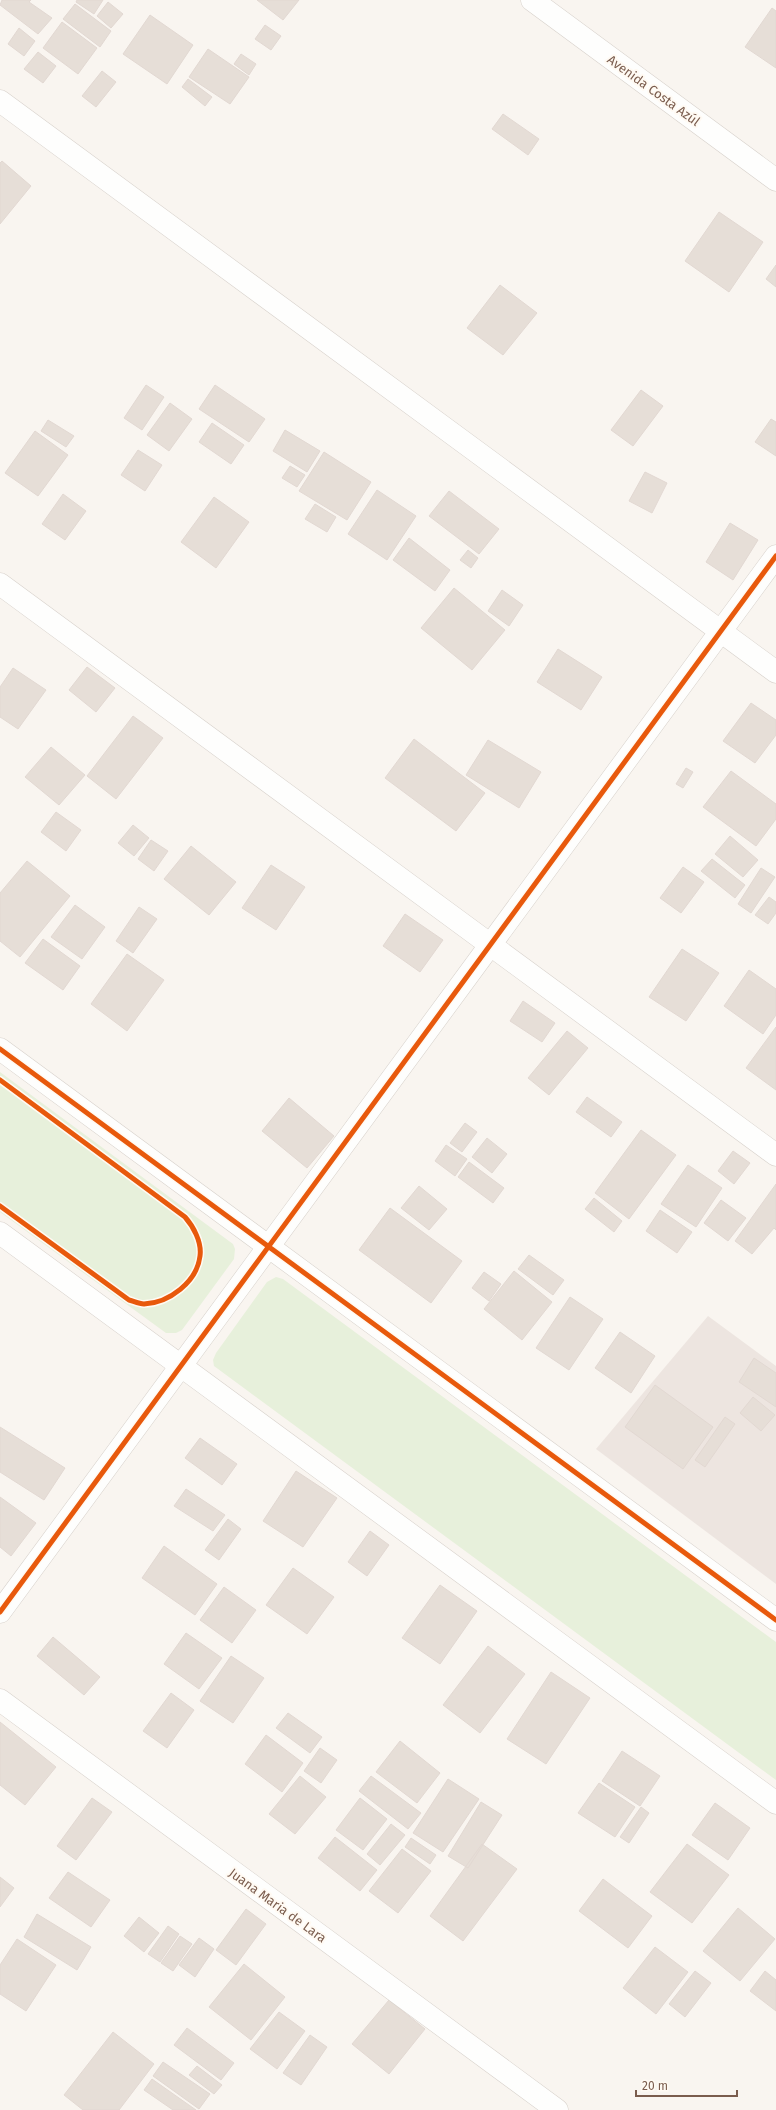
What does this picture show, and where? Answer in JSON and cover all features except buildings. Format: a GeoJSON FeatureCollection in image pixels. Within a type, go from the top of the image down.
{"type":"FeatureCollection","features":[{"type":"Feature","properties":{"kind":"street","name":"Avenida Costa Azúl"},"geometry":{"type":"LineString","coordinates":[[532,0],[776,180]]}},
{"type":"Feature","properties":{"kind":"street"},"geometry":{"type":"LineString","coordinates":[[0,101],[776,672]]}},
{"type":"Feature","properties":{"kind":"street"},"geometry":{"type":"LineString","coordinates":[[0,1612],[776,556]]}},
{"type":"Feature","properties":{"kind":"street"},"geometry":{"type":"LineString","coordinates":[[0,584],[776,1155]]}},
{"type":"Feature","properties":{"kind":"street"},"geometry":{"type":"LineString","coordinates":[[0,1049],[776,1620]]}},
{"type":"Feature","properties":{"kind":"street"},"geometry":{"type":"LineString","coordinates":[[0,1233],[776,1803]]}},
{"type":"Feature","properties":{"kind":"street","name":"Juana Maria de Lara"},"geometry":{"type":"LineString","coordinates":[[0,1700],[557,2110]]}},
{"type":"Feature","properties":{"kind":"shaded area"},"geometry":{"type":"Polygon","coordinates":[[[708,1316],[776,1366],[776,1584],[596,1449],[708,1316]]]}},
{"type":"Feature","properties":{"kind":"green space"},"geometry":{"type":"Polygon","coordinates":[[[0,1072],[233,1244],[235,1249],[234,1259],[182,1330],[176,1333],[166,1333],[0,1212],[0,1072]]]}},
{"type":"Feature","properties":{"kind":"green space"},"geometry":{"type":"Polygon","coordinates":[[[276,1277],[283,1279],[776,1642],[776,1780],[214,1366],[213,1360],[216,1353],[267,1282],[276,1277]]]}},
{"type":"Feature","properties":{"kind":"cycle path"},"geometry":{"type":"LineString","coordinates":[[0,1612],[776,556]]}},
{"type":"Feature","properties":{"kind":"cycle path"},"geometry":{"type":"LineString","coordinates":[[0,1049],[776,1620]]}},
{"type":"Feature","properties":{"kind":"cycle path"},"geometry":{"type":"LineString","coordinates":[[0,1080],[185,1217],[194,1230],[200,1245],[198,1265],[188,1282],[172,1295],[153,1303],[138,1303],[129,1300],[0,1206]]}}]}
